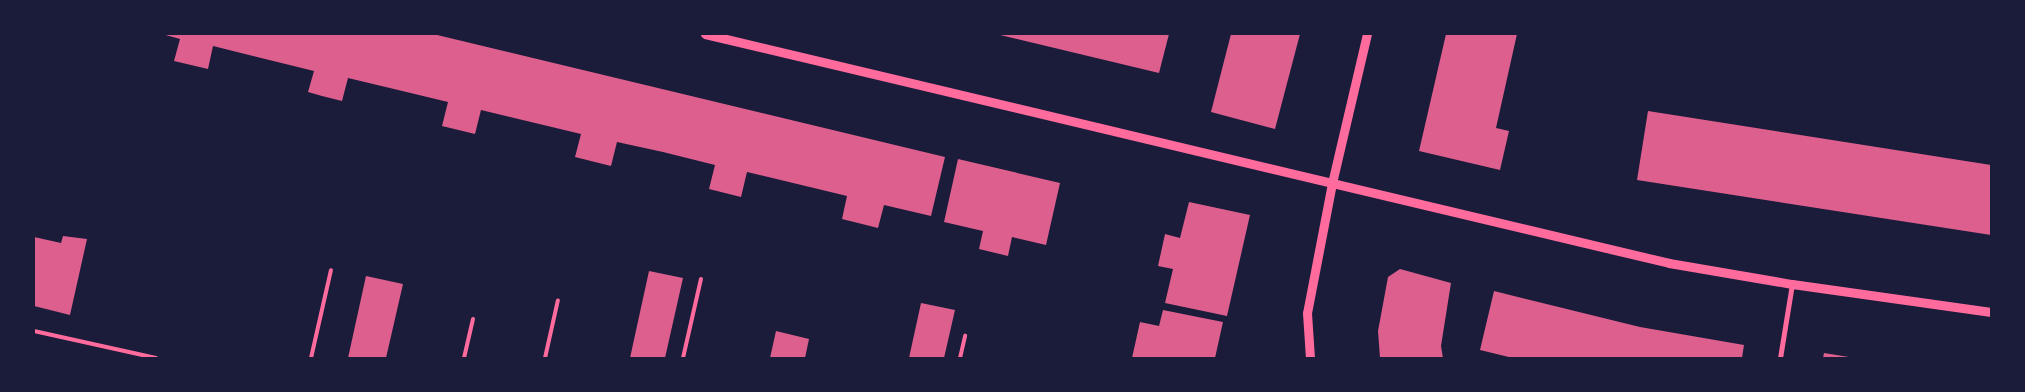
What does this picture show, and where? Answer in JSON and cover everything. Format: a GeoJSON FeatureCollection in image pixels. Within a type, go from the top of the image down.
{"type":"FeatureCollection","features":[{"type":"Feature","properties":{"kind":"street"},"geometry":{"type":"LineString","coordinates":[[705,34],[1669,263],[1792,284],[1991,312]]}},
{"type":"Feature","properties":{"kind":"street"},"geometry":{"type":"LineString","coordinates":[[1310,358],[1307,313],[1332,183],[1367,34]]}},
{"type":"Feature","properties":{"kind":"street"},"geometry":{"type":"LineString","coordinates":[[1780,358],[1792,284]]}},
{"type":"Feature","properties":{"kind":"lane"},"geometry":{"type":"LineString","coordinates":[[311,358],[331,270]]}},
{"type":"Feature","properties":{"kind":"lane"},"geometry":{"type":"LineString","coordinates":[[683,358],[701,278]]}},
{"type":"Feature","properties":{"kind":"lane"},"geometry":{"type":"LineString","coordinates":[[545,358],[558,300]]}},
{"type":"Feature","properties":{"kind":"lane"},"geometry":{"type":"LineString","coordinates":[[464,358],[473,319]]}},
{"type":"Feature","properties":{"kind":"lane"},"geometry":{"type":"LineString","coordinates":[[34,331],[156,358]]}},
{"type":"Feature","properties":{"kind":"lane"},"geometry":{"type":"LineString","coordinates":[[960,358],[965,336]]}},
{"type":"Feature","properties":{"kind":"building"},"geometry":{"type":"Polygon","coordinates":[[[162,34],[433,34],[945,157],[931,216],[884,205],[878,228],[842,219],[847,196],[747,172],[741,197],[709,189],[715,165],[663,152],[617,142],[611,166],[575,157],[581,134],[481,110],[475,134],[442,126],[448,102],[394,89],[348,78],[342,101],[308,92],[314,71],[213,46],[208,69],[174,61],[180,39],[162,34]]]}},
{"type":"Feature","properties":{"kind":"building"},"geometry":{"type":"Polygon","coordinates":[[[996,34],[1169,34],[1159,73],[996,34]]]}},
{"type":"Feature","properties":{"kind":"building"},"geometry":{"type":"Polygon","coordinates":[[[1231,34],[1300,34],[1275,129],[1211,112],[1231,34]]]}},
{"type":"Feature","properties":{"kind":"building"},"geometry":{"type":"Polygon","coordinates":[[[1446,34],[1517,34],[1496,128],[1509,131],[1500,170],[1419,151],[1446,34]]]}},
{"type":"Feature","properties":{"kind":"building"},"geometry":{"type":"Polygon","coordinates":[[[1648,111],[1991,165],[1991,235],[1637,180],[1648,111]]]}},
{"type":"Feature","properties":{"kind":"building"},"geometry":{"type":"Polygon","coordinates":[[[958,159],[1060,183],[1046,245],[1012,237],[1008,256],[979,249],[983,231],[944,222],[958,159]]]}},
{"type":"Feature","properties":{"kind":"building"},"geometry":{"type":"Polygon","coordinates":[[[1189,202],[1250,215],[1227,316],[1165,303],[1173,269],[1158,266],[1165,234],[1180,238],[1189,202]]]}},
{"type":"Feature","properties":{"kind":"building"},"geometry":{"type":"Polygon","coordinates":[[[63,236],[87,239],[70,315],[34,306],[34,237],[61,243],[63,236]]]}},
{"type":"Feature","properties":{"kind":"building"},"geometry":{"type":"Polygon","coordinates":[[[1400,269],[1451,283],[1441,346],[1443,358],[1380,358],[1378,331],[1388,277],[1400,269]]]}},
{"type":"Feature","properties":{"kind":"building"},"geometry":{"type":"Polygon","coordinates":[[[649,271],[683,278],[665,358],[630,358],[649,271]]]}},
{"type":"Feature","properties":{"kind":"building"},"geometry":{"type":"Polygon","coordinates":[[[366,276],[403,284],[386,358],[348,358],[366,276]]]}},
{"type":"Feature","properties":{"kind":"building"},"geometry":{"type":"Polygon","coordinates":[[[1494,291],[1640,327],[1744,345],[1742,358],[1513,358],[1480,350],[1494,291]]]}},
{"type":"Feature","properties":{"kind":"building"},"geometry":{"type":"Polygon","coordinates":[[[921,303],[955,310],[944,358],[909,358],[921,303]]]}},
{"type":"Feature","properties":{"kind":"building"},"geometry":{"type":"Polygon","coordinates":[[[1163,310],[1223,322],[1215,358],[1132,358],[1140,322],[1159,326],[1163,310]]]}},
{"type":"Feature","properties":{"kind":"building"},"geometry":{"type":"Polygon","coordinates":[[[776,331],[809,339],[805,358],[770,358],[776,331]]]}},
{"type":"Feature","properties":{"kind":"building"},"geometry":{"type":"Polygon","coordinates":[[[1824,353],[1849,357],[1849,358],[1823,358],[1824,353]]]}}]}
